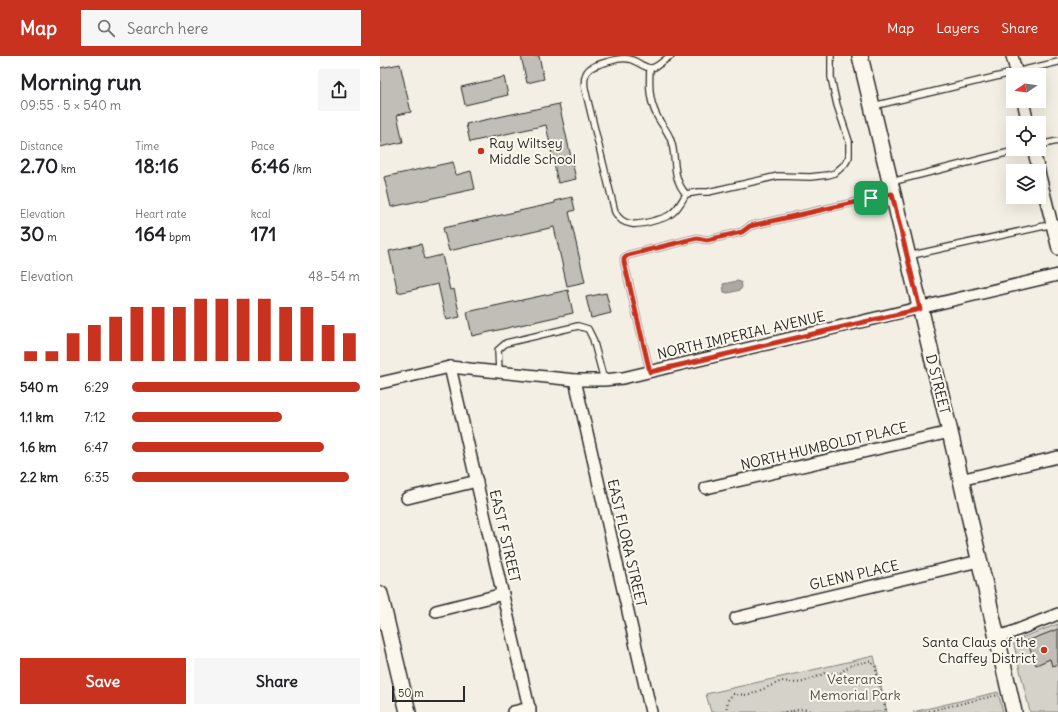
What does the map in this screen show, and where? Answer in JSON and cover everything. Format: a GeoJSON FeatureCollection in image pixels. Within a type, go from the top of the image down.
{"type":"FeatureCollection","features":[{"type":"Feature","properties":{"kind":"street","name":"D STREET"},"geometry":{"type":"LineString","coordinates":[[860,56],[950,432],[1014,712]]}},
{"type":"Feature","properties":{"kind":"street"},"geometry":{"type":"LineString","coordinates":[[1012,56],[1015,68]]}},
{"type":"Feature","properties":{"kind":"street"},"geometry":{"type":"LineString","coordinates":[[1046,194],[1055,224],[1058,250]]}},
{"type":"Feature","properties":{"kind":"street","name":"NORTH IMPERIAL AVENUE"},"geometry":{"type":"LineString","coordinates":[[380,383],[450,367],[575,380],[604,380],[623,378],[920,309],[1058,275]]}},
{"type":"Feature","properties":{"kind":"street","name":"EAST F STREET"},"geometry":{"type":"LineString","coordinates":[[450,367],[530,710]]}},
{"type":"Feature","properties":{"kind":"street","name":"EAST FLORA STREET"},"geometry":{"type":"LineString","coordinates":[[575,380],[651,712]]}},
{"type":"Feature","properties":{"kind":"street","name":"NORTH HUMBOLDT PLACE"},"geometry":{"type":"LineString","coordinates":[[706,488],[950,432]]}},
{"type":"Feature","properties":{"kind":"street"},"geometry":{"type":"LineString","coordinates":[[960,480],[1058,457]]}},
{"type":"Feature","properties":{"kind":"street"},"geometry":{"type":"LineString","coordinates":[[407,498],[477,481]]}},
{"type":"Feature","properties":{"kind":"street","name":"GLENN PLACE"},"geometry":{"type":"LineString","coordinates":[[736,618],[979,561]]}},
{"type":"Feature","properties":{"kind":"street"},"geometry":{"type":"LineString","coordinates":[[380,594],[408,712]]}},
{"type":"Feature","properties":{"kind":"street"},"geometry":{"type":"LineString","coordinates":[[436,611],[503,594]]}},
{"type":"Feature","properties":{"kind":"street"},"geometry":{"type":"LineString","coordinates":[[997,637],[1058,614]]}},
{"type":"Feature","properties":{"kind":"street"},"geometry":{"type":"LineString","coordinates":[[513,712],[530,710]]}},
{"type":"Feature","properties":{"kind":"lane"},"geometry":{"type":"LineString","coordinates":[[670,56],[654,67],[650,68],[636,61],[623,58],[592,66],[585,77],[585,89],[614,212],[622,222],[628,224],[642,224],[667,218],[677,208],[686,194],[708,192],[778,176],[810,177],[828,175],[840,169],[849,157],[850,148],[837,105],[831,77],[833,56]]}},
{"type":"Feature","properties":{"kind":"lane"},"geometry":{"type":"LineString","coordinates":[[1035,68],[1058,62]]}},
{"type":"Feature","properties":{"kind":"lane"},"geometry":{"type":"LineString","coordinates":[[650,68],[649,83],[651,99],[657,116],[670,138],[675,170],[681,187],[686,194]]}},
{"type":"Feature","properties":{"kind":"lane"},"geometry":{"type":"LineString","coordinates":[[872,106],[1006,75]]}},
{"type":"Feature","properties":{"kind":"lane"},"geometry":{"type":"LineString","coordinates":[[1046,144],[1058,141]]}},
{"type":"Feature","properties":{"kind":"lane"},"geometry":{"type":"LineString","coordinates":[[650,372],[624,262],[624,258],[628,255],[697,238],[707,240],[742,232],[750,226],[891,188],[1006,154]]}},
{"type":"Feature","properties":{"kind":"lane"},"geometry":{"type":"LineString","coordinates":[[907,256],[1055,224]]}},
{"type":"Feature","properties":{"kind":"lane"},"geometry":{"type":"LineString","coordinates":[[499,372],[498,350],[506,342],[578,326],[588,329],[593,339],[604,380]]}},
{"type":"Feature","properties":{"kind":"path"},"geometry":{"type":"LineString","coordinates":[[726,712],[728,700],[733,694],[749,694],[782,681],[796,683],[826,673],[840,673],[851,665],[870,661],[875,666],[886,712]]}},
{"type":"Feature","properties":{"kind":"path"},"geometry":{"type":"LineString","coordinates":[[925,712],[998,695]]}},
{"type":"Feature","properties":{"kind":"path"},"geometry":{"type":"LineString","coordinates":[[785,712],[803,709],[814,712]]}},
{"type":"Feature","properties":{"kind":"green space"},"geometry":{"type":"Polygon","coordinates":[[[1058,624],[1058,712],[1030,712],[1013,641],[1058,624]]]}},
{"type":"Feature","properties":{"kind":"green space","name":"Veterans Memorial Park"},"geometry":{"type":"Polygon","coordinates":[[[874,656],[887,712],[711,712],[706,694],[874,656]]]}},
{"type":"Feature","properties":{"kind":"green space","name":"Veterans Memorial Park"},"geometry":{"type":"Polygon","coordinates":[[[998,692],[1003,712],[913,712],[998,692]]]}},
{"type":"Feature","properties":{"kind":"shaded area"},"geometry":{"type":"Polygon","coordinates":[[[737,281],[741,282],[742,287],[740,290],[728,293],[724,292],[723,284],[737,281]]]}},
{"type":"Feature","properties":{"kind":"building"},"geometry":{"type":"Polygon","coordinates":[[[521,56],[539,56],[544,79],[527,83],[521,56]]]}},
{"type":"Feature","properties":{"kind":"building"},"geometry":{"type":"Polygon","coordinates":[[[400,64],[411,112],[397,115],[403,142],[380,147],[380,68],[400,64]]]}},
{"type":"Feature","properties":{"kind":"building"},"geometry":{"type":"Polygon","coordinates":[[[504,77],[508,95],[465,105],[461,87],[504,77]]]}},
{"type":"Feature","properties":{"kind":"building"},"geometry":{"type":"Polygon","coordinates":[[[559,104],[576,179],[558,183],[546,125],[470,142],[466,124],[559,104]]]}},
{"type":"Feature","properties":{"kind":"building"},"geometry":{"type":"Polygon","coordinates":[[[453,162],[456,175],[471,171],[475,189],[391,207],[384,177],[453,162]]]}},
{"type":"Feature","properties":{"kind":"building"},"geometry":{"type":"Polygon","coordinates":[[[572,197],[575,210],[569,212],[585,282],[567,286],[554,227],[449,251],[443,228],[555,203],[555,201],[572,197]]]}},
{"type":"Feature","properties":{"kind":"building"},"geometry":{"type":"Polygon","coordinates":[[[421,244],[425,259],[442,255],[450,290],[454,289],[460,317],[446,320],[438,284],[398,293],[389,251],[421,244]]]}},
{"type":"Feature","properties":{"kind":"building"},"geometry":{"type":"Polygon","coordinates":[[[568,290],[573,313],[472,336],[467,312],[568,290]]]}},
{"type":"Feature","properties":{"kind":"building"},"geometry":{"type":"Polygon","coordinates":[[[606,293],[611,313],[591,318],[586,297],[606,293]]]}},
{"type":"Feature","properties":{"kind":"building","name":"Santa Claus of the Chaffey District"},"geometry":{"type":"Polygon","coordinates":[[[1058,629],[1058,664],[1052,666],[1050,659],[1036,665],[1027,641],[1058,629]]]}},
{"type":"Feature","properties":{"kind":"place","name":"Ray Wiltsey Middle School"},"geometry":{"type":"Point","coordinates":[481,151]}},
{"type":"Feature","properties":{"kind":"place","name":"Santa Claus of the Chaffey District"},"geometry":{"type":"Point","coordinates":[1044,650]}},
{"type":"Feature","properties":{"kind":"route"},"geometry":{"type":"LineString","coordinates":[[892,194],[920,309],[650,372],[624,258],[628,255],[697,238],[707,240],[742,232],[750,226],[871,198],[892,194]]}}]}
